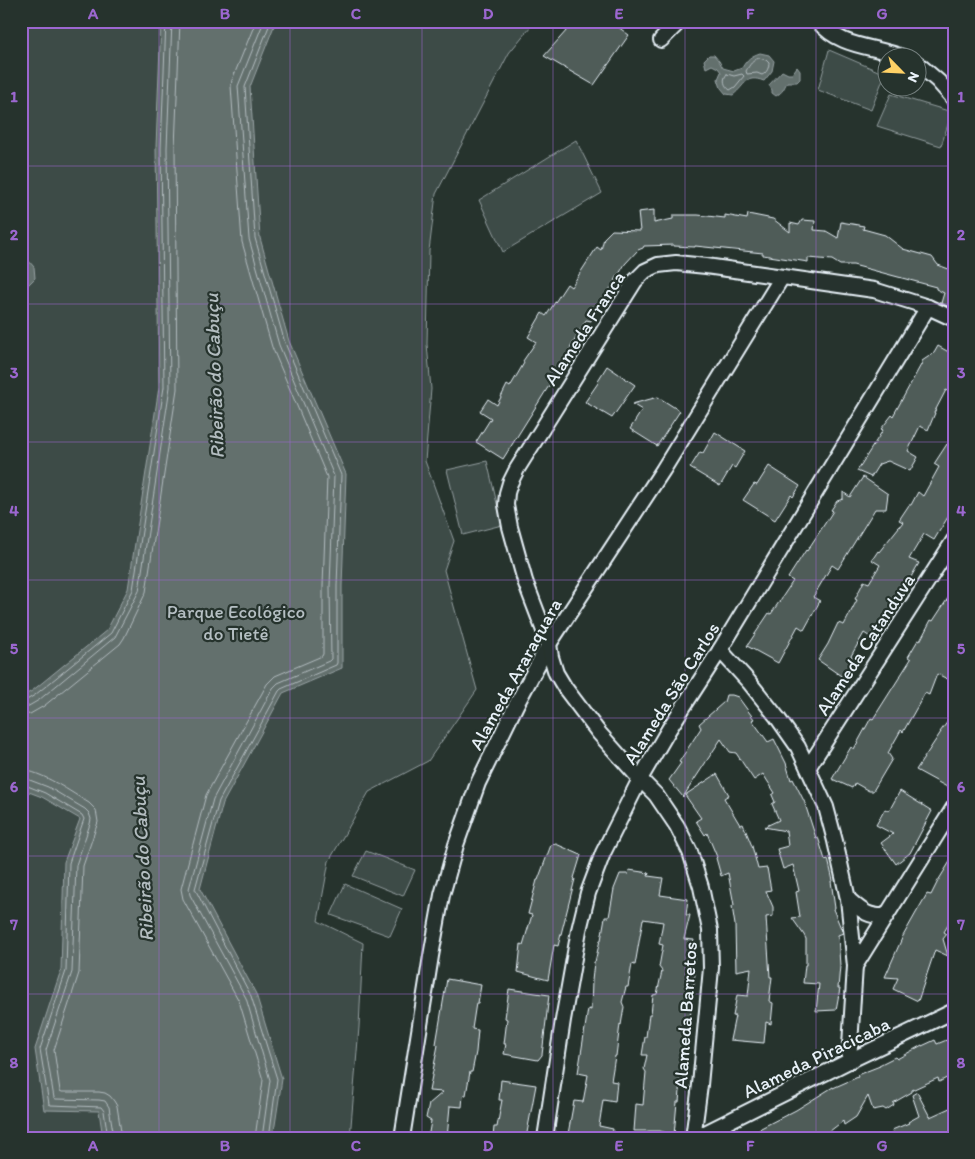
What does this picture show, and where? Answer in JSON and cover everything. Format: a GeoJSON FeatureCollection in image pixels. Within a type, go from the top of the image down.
{"type":"FeatureCollection","features":[{"type":"Feature","properties":{"kind":"street"},"geometry":{"type":"LineString","coordinates":[[661,40],[680,21]]}},
{"type":"Feature","properties":{"kind":"street"},"geometry":{"type":"LineString","coordinates":[[818,21],[824,29],[842,40],[878,50]]}},
{"type":"Feature","properties":{"kind":"street"},"geometry":{"type":"LineString","coordinates":[[928,72],[954,98]]}},
{"type":"Feature","properties":{"kind":"street","name":"Alameda Franca"},"geometry":{"type":"LineString","coordinates":[[549,644],[525,581],[510,527],[506,505],[507,493],[518,469],[620,303],[635,281],[645,271],[658,265],[676,263],[874,290],[928,307],[954,319]]}},
{"type":"Feature","properties":{"kind":"street","name":"Alameda Araraquara"},"geometry":{"type":"LineString","coordinates":[[402,1138],[442,895],[456,845],[478,783],[516,705],[549,644],[663,470],[782,277]]}},
{"type":"Feature","properties":{"kind":"street","name":"Alameda São Carlos"},"geometry":{"type":"LineString","coordinates":[[546,1138],[578,930],[588,894],[603,853],[640,779],[669,729],[720,650],[928,307]]}},
{"type":"Feature","properties":{"kind":"street","name":"Alameda Catanduva"},"geometry":{"type":"LineString","coordinates":[[808,768],[954,540]]}},
{"type":"Feature","properties":{"kind":"street","name":"Alameda Barretos"},"geometry":{"type":"LineString","coordinates":[[549,644],[556,673],[565,688],[599,733],[656,795],[677,826],[690,852],[701,887],[710,930],[711,968],[694,1138]]}},
{"type":"Feature","properties":{"kind":"street"},"geometry":{"type":"LineString","coordinates":[[720,650],[778,717],[798,747],[826,807],[848,899],[855,966],[849,1061]]}},
{"type":"Feature","properties":{"kind":"street"},"geometry":{"type":"LineString","coordinates":[[855,966],[954,807]]}},
{"type":"Feature","properties":{"kind":"street"},"geometry":{"type":"LineString","coordinates":[[848,899],[861,911],[870,916],[886,916]]}},
{"type":"Feature","properties":{"kind":"street","name":"Alameda Piracicaba"},"geometry":{"type":"LineString","coordinates":[[694,1138],[954,1011]]}},
{"type":"Feature","properties":{"kind":"green space","name":"Parque Ecológico do Tietê"},"geometry":{"type":"Polygon","coordinates":[[[21,21],[535,21],[509,53],[436,194],[429,251],[427,344],[431,389],[425,461],[454,541],[444,570],[477,690],[428,761],[369,792],[329,861],[318,921],[363,943],[359,1027],[350,1138],[21,1138],[21,21]]]}},
{"type":"Feature","properties":{"kind":"green space"},"geometry":{"type":"Polygon","coordinates":[[[829,50],[878,71],[878,92],[871,110],[818,90],[829,50]]]}},
{"type":"Feature","properties":{"kind":"green space"},"geometry":{"type":"Polygon","coordinates":[[[889,98],[905,98],[952,112],[941,146],[877,126],[889,98]]]}},
{"type":"Feature","properties":{"kind":"green space"},"geometry":{"type":"Polygon","coordinates":[[[576,140],[602,193],[503,252],[479,200],[576,140]]]}},
{"type":"Feature","properties":{"kind":"green space"},"geometry":{"type":"Polygon","coordinates":[[[487,461],[502,525],[463,535],[447,470],[487,461]]]}},
{"type":"Feature","properties":{"kind":"green space"},"geometry":{"type":"Polygon","coordinates":[[[366,851],[415,870],[403,896],[353,876],[366,851]]]}},
{"type":"Feature","properties":{"kind":"green space"},"geometry":{"type":"Polygon","coordinates":[[[345,884],[402,909],[390,936],[331,915],[345,884]]]}},
{"type":"Feature","properties":{"kind":"water","name":"Ribeirão do Cabuçu"},"geometry":{"type":"Polygon","coordinates":[[[161,21],[276,21],[250,87],[260,238],[289,341],[346,474],[342,586],[342,668],[283,693],[223,803],[200,889],[256,994],[282,1079],[273,1138],[103,1138],[99,1111],[44,1110],[35,1049],[61,970],[64,862],[80,819],[42,797],[21,789],[21,697],[32,691],[107,630],[128,589],[159,387],[156,147],[161,21]]]}},
{"type":"Feature","properties":{"kind":"water"},"geometry":{"type":"Polygon","coordinates":[[[760,53],[769,55],[774,61],[772,71],[764,81],[758,79],[749,80],[733,95],[726,94],[721,88],[718,79],[721,72],[718,68],[712,65],[706,68],[704,60],[709,55],[714,55],[723,68],[734,71],[742,68],[750,58],[760,53]]]}},
{"type":"Feature","properties":{"kind":"water"},"geometry":{"type":"Polygon","coordinates":[[[797,67],[800,71],[800,79],[797,82],[787,82],[782,91],[776,96],[772,93],[769,85],[782,71],[792,74],[797,67]]]}},
{"type":"Feature","properties":{"kind":"water"},"geometry":{"type":"Polygon","coordinates":[[[21,258],[27,259],[34,267],[35,278],[28,285],[21,288],[21,258]]]}},
{"type":"Feature","properties":{"kind":"building"},"geometry":{"type":"Polygon","coordinates":[[[575,21],[610,21],[629,35],[594,85],[544,56],[575,21]]]}},
{"type":"Feature","properties":{"kind":"building"},"geometry":{"type":"Polygon","coordinates":[[[654,210],[654,223],[673,219],[673,215],[725,218],[725,215],[747,219],[748,214],[773,219],[790,232],[790,223],[799,225],[802,220],[815,221],[814,230],[826,231],[838,238],[841,222],[864,226],[863,229],[885,235],[903,249],[932,257],[938,265],[954,271],[954,309],[941,303],[944,293],[936,289],[936,287],[853,265],[840,265],[832,260],[808,258],[808,262],[763,255],[763,253],[695,246],[644,246],[625,264],[601,304],[599,304],[591,321],[586,320],[552,381],[503,459],[476,442],[491,418],[480,411],[488,399],[497,405],[507,385],[510,387],[524,363],[523,361],[536,342],[528,337],[542,313],[546,316],[567,284],[571,287],[597,247],[601,250],[604,238],[612,230],[640,231],[638,212],[654,210]]]}},
{"type":"Feature","properties":{"kind":"building"},"geometry":{"type":"Polygon","coordinates":[[[938,346],[954,355],[954,386],[950,392],[946,390],[934,413],[928,430],[920,426],[908,451],[918,457],[910,471],[888,461],[879,464],[871,477],[857,471],[883,430],[881,429],[893,416],[922,361],[934,353],[938,346]]]}},
{"type":"Feature","properties":{"kind":"building"},"geometry":{"type":"Polygon","coordinates":[[[607,366],[635,385],[612,418],[585,402],[607,366]]]}},
{"type":"Feature","properties":{"kind":"building"},"geometry":{"type":"Polygon","coordinates":[[[658,397],[680,411],[657,446],[630,429],[642,410],[632,404],[658,397]]]}},
{"type":"Feature","properties":{"kind":"building"},"geometry":{"type":"Polygon","coordinates":[[[715,432],[745,451],[735,468],[732,466],[720,486],[690,468],[700,452],[703,453],[715,432]]]}},
{"type":"Feature","properties":{"kind":"building"},"geometry":{"type":"Polygon","coordinates":[[[947,444],[954,448],[954,504],[951,512],[934,540],[924,534],[909,559],[919,563],[875,640],[864,633],[851,656],[856,660],[844,678],[818,660],[838,623],[844,625],[864,581],[869,583],[880,565],[872,560],[903,522],[899,520],[909,505],[911,505],[918,492],[923,496],[939,467],[934,464],[947,444]]]}},
{"type":"Feature","properties":{"kind":"building"},"geometry":{"type":"Polygon","coordinates":[[[769,466],[800,486],[793,497],[791,495],[775,520],[743,500],[754,484],[757,485],[769,466]]]}},
{"type":"Feature","properties":{"kind":"building"},"geometry":{"type":"Polygon","coordinates":[[[863,477],[888,494],[886,509],[875,509],[838,569],[832,565],[813,597],[820,601],[804,630],[798,626],[778,663],[747,646],[793,581],[788,578],[833,511],[831,510],[837,501],[843,499],[843,492],[850,497],[863,477]]]}},
{"type":"Feature","properties":{"kind":"building"},"geometry":{"type":"Polygon","coordinates":[[[954,589],[954,682],[937,674],[929,695],[925,693],[903,732],[901,730],[888,753],[892,759],[873,791],[869,791],[855,783],[852,788],[832,779],[851,747],[854,749],[871,718],[873,719],[911,659],[908,657],[918,640],[920,641],[931,620],[933,621],[954,589]]]}},
{"type":"Feature","properties":{"kind":"building"},"geometry":{"type":"Polygon","coordinates":[[[726,695],[738,697],[768,742],[774,739],[786,763],[791,780],[793,779],[805,803],[825,860],[828,859],[833,881],[831,881],[835,908],[833,909],[843,933],[838,935],[840,966],[838,988],[840,988],[836,1010],[816,1011],[819,984],[803,983],[806,965],[806,939],[792,918],[800,917],[796,892],[799,891],[793,865],[783,869],[777,849],[788,846],[786,831],[764,827],[779,820],[772,804],[775,802],[772,795],[775,793],[763,774],[754,780],[736,753],[730,752],[721,739],[683,797],[669,780],[701,728],[699,724],[724,702],[726,695]]]}},
{"type":"Feature","properties":{"kind":"building"},"geometry":{"type":"Polygon","coordinates":[[[954,713],[954,775],[947,787],[916,770],[954,713]]]}},
{"type":"Feature","properties":{"kind":"building"},"geometry":{"type":"Polygon","coordinates":[[[717,774],[729,795],[724,798],[740,825],[743,824],[752,846],[758,869],[767,868],[771,890],[766,891],[773,907],[773,916],[766,917],[770,977],[772,977],[769,1001],[773,1003],[771,1024],[766,1022],[764,1043],[730,1040],[737,995],[748,996],[751,968],[736,971],[735,925],[732,906],[734,905],[728,873],[721,876],[717,857],[707,833],[705,835],[696,821],[701,818],[685,795],[717,774]]]}},
{"type":"Feature","properties":{"kind":"building"},"geometry":{"type":"Polygon","coordinates":[[[900,791],[932,811],[910,853],[896,864],[881,843],[893,834],[876,825],[885,809],[889,811],[900,791]]]}},
{"type":"Feature","properties":{"kind":"building"},"geometry":{"type":"Polygon","coordinates":[[[556,844],[581,855],[558,946],[554,945],[548,980],[518,972],[521,944],[523,945],[532,915],[528,914],[537,880],[551,845],[556,844]]]}},
{"type":"Feature","properties":{"kind":"building"},"geometry":{"type":"Polygon","coordinates":[[[954,855],[954,915],[944,932],[947,934],[943,939],[948,956],[935,950],[918,1001],[893,989],[898,978],[885,977],[903,936],[916,913],[927,894],[931,895],[954,855]]]}},
{"type":"Feature","properties":{"kind":"building"},"geometry":{"type":"Polygon","coordinates":[[[629,870],[649,873],[648,876],[663,878],[660,895],[688,899],[686,915],[690,915],[684,939],[694,940],[692,951],[694,952],[694,961],[688,972],[695,973],[690,1019],[686,1040],[684,1040],[679,1102],[677,1102],[674,1135],[660,1131],[634,1131],[636,1104],[643,1105],[646,1072],[644,1069],[647,1055],[642,1055],[649,1014],[651,1014],[653,995],[657,994],[662,971],[659,967],[663,945],[659,944],[663,922],[643,919],[635,965],[632,964],[628,987],[626,987],[622,1002],[624,1007],[611,1081],[617,1082],[615,1102],[603,1100],[599,1126],[613,1129],[612,1138],[578,1138],[578,1136],[568,1134],[574,1101],[583,1102],[588,1075],[578,1073],[588,1009],[591,1010],[594,962],[601,940],[605,917],[609,917],[614,889],[620,874],[628,874],[629,870]]]}},
{"type":"Feature","properties":{"kind":"building"},"geometry":{"type":"Polygon","coordinates":[[[447,979],[481,985],[472,1029],[478,1030],[476,1052],[466,1095],[463,1095],[462,1107],[450,1106],[447,1138],[428,1138],[431,1121],[426,1118],[429,1104],[443,1092],[429,1091],[438,1045],[436,1044],[447,979]]]}},
{"type":"Feature","properties":{"kind":"building"},"geometry":{"type":"Polygon","coordinates":[[[509,989],[549,995],[542,1055],[538,1060],[504,1054],[507,1019],[505,1018],[509,989]]]}},
{"type":"Feature","properties":{"kind":"building"},"geometry":{"type":"Polygon","coordinates":[[[954,1037],[954,1074],[939,1082],[938,1078],[912,1090],[912,1092],[893,1103],[894,1105],[886,1110],[883,1108],[873,1110],[868,1096],[856,1117],[844,1125],[843,1121],[821,1138],[751,1138],[761,1128],[796,1110],[833,1087],[858,1077],[857,1075],[880,1066],[895,1057],[897,1059],[922,1045],[935,1040],[937,1044],[954,1037]]]}},
{"type":"Feature","properties":{"kind":"building"},"geometry":{"type":"Polygon","coordinates":[[[501,1080],[536,1085],[526,1138],[493,1137],[494,1127],[497,1127],[502,1100],[499,1100],[501,1080]]]}},
{"type":"Feature","properties":{"kind":"building"},"geometry":{"type":"Polygon","coordinates":[[[917,1092],[930,1117],[954,1106],[954,1138],[895,1138],[892,1130],[909,1123],[919,1116],[912,1095],[917,1092]]]}}]}
